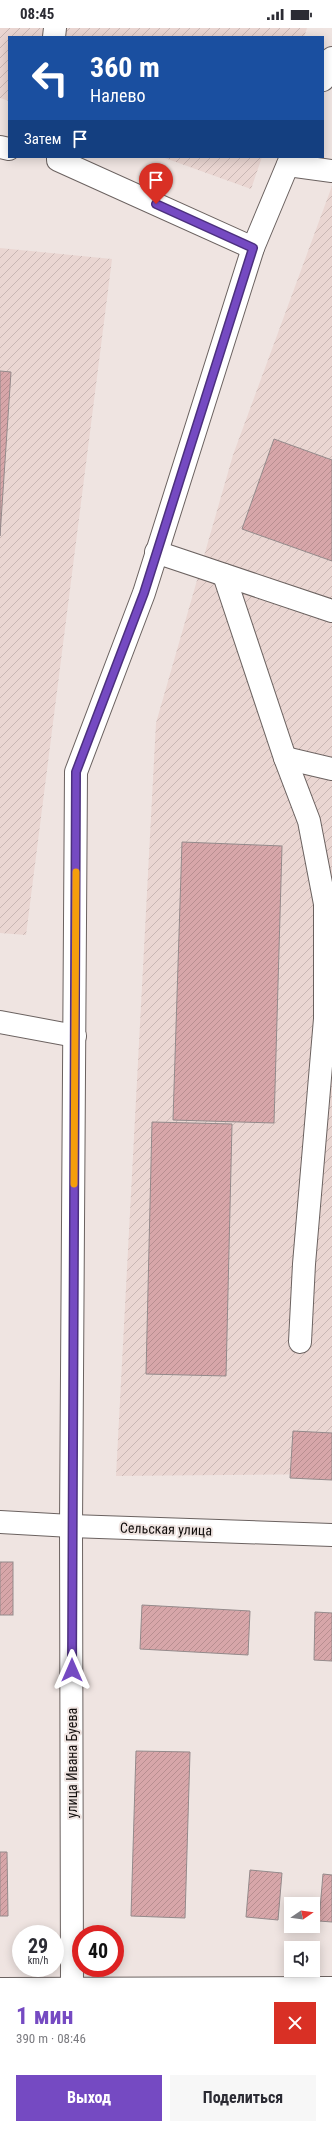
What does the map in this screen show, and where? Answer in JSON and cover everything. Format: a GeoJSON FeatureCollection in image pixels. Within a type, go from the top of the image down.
{"type":"FeatureCollection","features":[{"type":"Feature","properties":{"kind":"street"},"geometry":{"type":"LineString","coordinates":[[324,78],[332,58]]}},
{"type":"Feature","properties":{"kind":"street"},"geometry":{"type":"LineString","coordinates":[[54,158],[253,248]]}},
{"type":"Feature","properties":{"kind":"street"},"geometry":{"type":"LineString","coordinates":[[289,161],[332,171]]}},
{"type":"Feature","properties":{"kind":"street","name":"улица Ивана Буева"},"geometry":{"type":"LineString","coordinates":[[72,1989],[71,1526],[76,772],[144,593],[253,248],[289,161]]}},
{"type":"Feature","properties":{"kind":"street"},"geometry":{"type":"LineString","coordinates":[[156,552],[332,611]]}},
{"type":"Feature","properties":{"kind":"street"},"geometry":{"type":"LineString","coordinates":[[224,575],[285,758],[309,821],[325,904],[325,1019],[304,1264],[300,1342]]}},
{"type":"Feature","properties":{"kind":"street"},"geometry":{"type":"LineString","coordinates":[[285,758],[332,769]]}},
{"type":"Feature","properties":{"kind":"street"},"geometry":{"type":"LineString","coordinates":[[0,1022],[74,1036]]}},
{"type":"Feature","properties":{"kind":"street","name":"Сельская улица"},"geometry":{"type":"LineString","coordinates":[[0,1522],[71,1526],[332,1535]]}},
{"type":"Feature","properties":{"kind":"street"},"geometry":{"type":"LineString","coordinates":[[0,1989],[332,1988]]}},
{"type":"Feature","properties":{"kind":"shaded area"},"geometry":{"type":"Polygon","coordinates":[[[0,28],[307,28],[304,36],[8,36],[8,101],[0,98],[0,28]]]}},
{"type":"Feature","properties":{"kind":"shaded area"},"geometry":{"type":"Polygon","coordinates":[[[165,158],[262,158],[251,189],[165,158]]]}},
{"type":"Feature","properties":{"kind":"shaded area"},"geometry":{"type":"Polygon","coordinates":[[[332,186],[332,1474],[116,1476],[156,723],[233,455],[332,186]]]}},
{"type":"Feature","properties":{"kind":"shaded area"},"geometry":{"type":"Polygon","coordinates":[[[0,248],[112,259],[26,935],[0,933],[0,248]]]}},
{"type":"Feature","properties":{"kind":"building"},"geometry":{"type":"Polygon","coordinates":[[[0,371],[11,372],[0,536],[0,371]]]}},
{"type":"Feature","properties":{"kind":"building"},"geometry":{"type":"Polygon","coordinates":[[[274,439],[332,460],[332,561],[242,529],[274,439]]]}},
{"type":"Feature","properties":{"kind":"building"},"geometry":{"type":"Polygon","coordinates":[[[182,842],[282,846],[274,1123],[173,1120],[182,842]]]}},
{"type":"Feature","properties":{"kind":"building"},"geometry":{"type":"Polygon","coordinates":[[[152,1122],[232,1124],[226,1376],[146,1374],[152,1122]]]}},
{"type":"Feature","properties":{"kind":"building"},"geometry":{"type":"Polygon","coordinates":[[[293,1431],[332,1433],[332,1480],[290,1478],[293,1431]]]}},
{"type":"Feature","properties":{"kind":"building"},"geometry":{"type":"Polygon","coordinates":[[[0,1562],[13,1562],[13,1615],[0,1615],[0,1562]]]}},
{"type":"Feature","properties":{"kind":"building"},"geometry":{"type":"Polygon","coordinates":[[[142,1605],[250,1611],[248,1655],[140,1649],[142,1605]]]}},
{"type":"Feature","properties":{"kind":"building"},"geometry":{"type":"Polygon","coordinates":[[[315,1612],[332,1613],[332,1661],[314,1660],[315,1612]]]}},
{"type":"Feature","properties":{"kind":"building"},"geometry":{"type":"Polygon","coordinates":[[[136,1751],[190,1752],[185,1918],[131,1916],[136,1751]]]}},
{"type":"Feature","properties":{"kind":"building"},"geometry":{"type":"Polygon","coordinates":[[[0,1852],[7,1852],[8,1916],[0,1916],[0,1852]]]}},
{"type":"Feature","properties":{"kind":"building"},"geometry":{"type":"Polygon","coordinates":[[[250,1870],[282,1873],[278,1920],[246,1917],[250,1870]]]}},
{"type":"Feature","properties":{"kind":"building"},"geometry":{"type":"Polygon","coordinates":[[[323,1874],[332,1875],[332,1922],[320,1921],[323,1874]]]}},
{"type":"Feature","properties":{"kind":"slow traffic"},"geometry":{"type":"LineString","coordinates":[[74,1184],[76,872]]}},
{"type":"Feature","properties":{"kind":"route"},"geometry":{"type":"LineString","coordinates":[[72,1670],[71,1526],[76,772],[144,593],[253,248],[156,204]]}}]}
